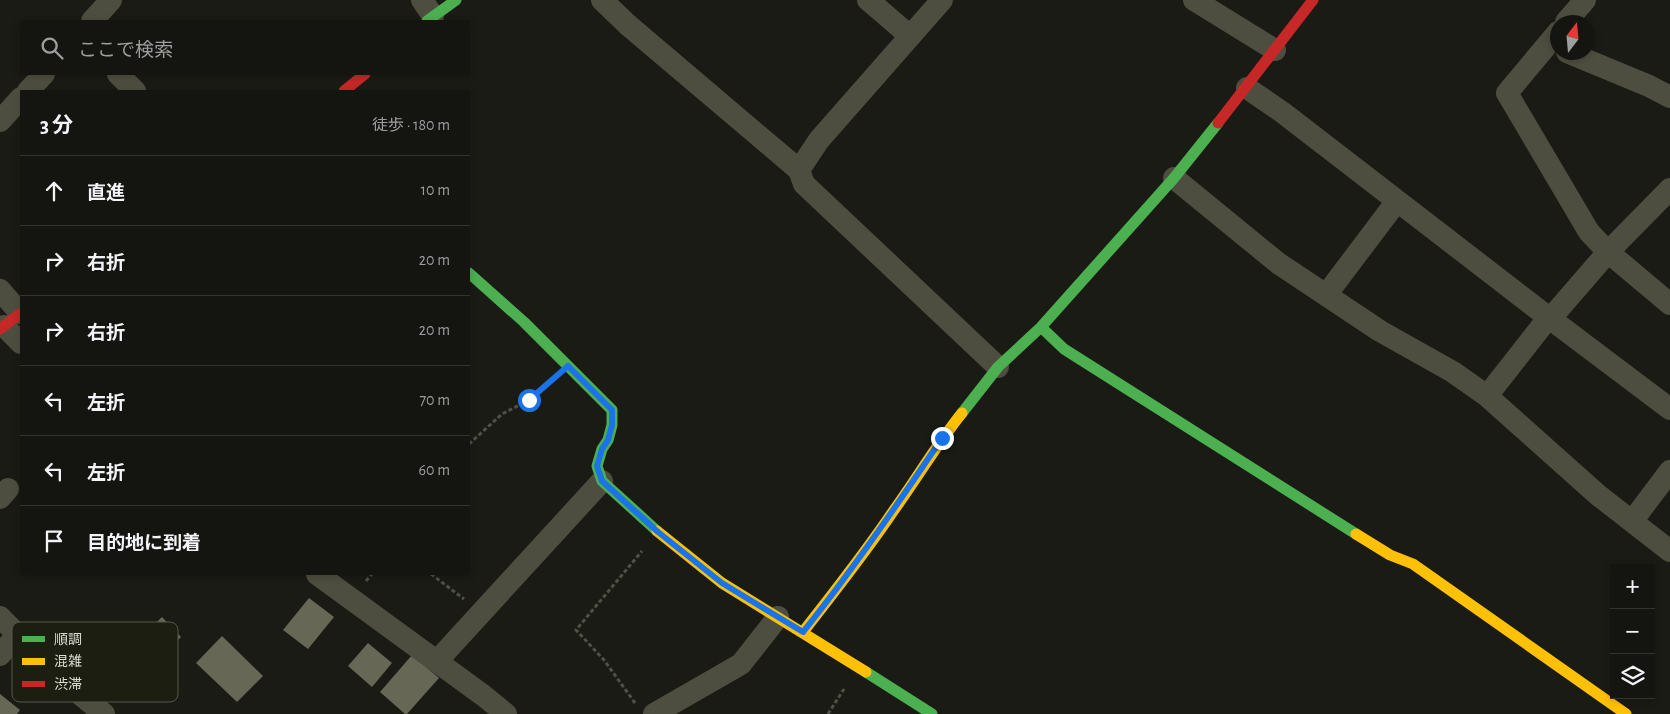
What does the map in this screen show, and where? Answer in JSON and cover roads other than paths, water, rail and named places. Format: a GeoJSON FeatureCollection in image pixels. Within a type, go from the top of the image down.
{"type":"FeatureCollection","features":[{"type":"Feature","properties":{"kind":"street"},"geometry":{"type":"LineString","coordinates":[[93,20],[112,0]]}},
{"type":"Feature","properties":{"kind":"street"},"geometry":{"type":"LineString","coordinates":[[427,12],[456,0]]}},
{"type":"Feature","properties":{"kind":"street"},"geometry":{"type":"LineString","coordinates":[[602,0],[628,25],[799,170],[804,184],[998,367]]}},
{"type":"Feature","properties":{"kind":"street"},"geometry":{"type":"LineString","coordinates":[[868,0],[910,36]]}},
{"type":"Feature","properties":{"kind":"street"},"geometry":{"type":"LineString","coordinates":[[799,170],[819,140],[942,0]]}},
{"type":"Feature","properties":{"kind":"street"},"geometry":{"type":"LineString","coordinates":[[1194,0],[1275,50]]}},
{"type":"Feature","properties":{"kind":"street"},"geometry":{"type":"LineString","coordinates":[[803,632],[894,511],[942,438],[998,367],[1040,328],[1174,178],[1313,0]]}},
{"type":"Feature","properties":{"kind":"street"},"geometry":{"type":"LineString","coordinates":[[1572,15],[1585,0]]}},
{"type":"Feature","properties":{"kind":"street"},"geometry":{"type":"LineString","coordinates":[[1550,51],[1508,93],[1589,232],[1608,252],[1670,304]]}},
{"type":"Feature","properties":{"kind":"street"},"geometry":{"type":"LineString","coordinates":[[1592,60],[1670,97]]}},
{"type":"Feature","properties":{"kind":"street"},"geometry":{"type":"LineString","coordinates":[[29,90],[43,75]]}},
{"type":"Feature","properties":{"kind":"street"},"geometry":{"type":"LineString","coordinates":[[119,75],[134,90]]}},
{"type":"Feature","properties":{"kind":"street"},"geometry":{"type":"LineString","coordinates":[[345,90],[364,75]]}},
{"type":"Feature","properties":{"kind":"street"},"geometry":{"type":"LineString","coordinates":[[1246,88],[1282,112],[1670,409]]}},
{"type":"Feature","properties":{"kind":"street"},"geometry":{"type":"LineString","coordinates":[[0,121],[20,99]]}},
{"type":"Feature","properties":{"kind":"street"},"geometry":{"type":"LineString","coordinates":[[1174,178],[1278,263],[1388,335],[1453,372],[1487,396],[1598,495],[1633,520],[1670,551]]}},
{"type":"Feature","properties":{"kind":"street"},"geometry":{"type":"LineString","coordinates":[[1487,396],[1545,322],[1550,319],[1608,252],[1670,189]]}},
{"type":"Feature","properties":{"kind":"street"},"geometry":{"type":"LineString","coordinates":[[1326,295],[1397,201]]}},
{"type":"Feature","properties":{"kind":"street"},"geometry":{"type":"LineString","coordinates":[[470,274],[612,410],[612,425],[608,440],[602,449],[597,466],[602,481],[658,532],[722,583],[932,714]]}},
{"type":"Feature","properties":{"kind":"street"},"geometry":{"type":"LineString","coordinates":[[0,290],[20,341]]}},
{"type":"Feature","properties":{"kind":"street"},"geometry":{"type":"LineString","coordinates":[[1040,328],[1064,349],[1214,445],[1390,555],[1413,564],[1626,714]]}},
{"type":"Feature","properties":{"kind":"street"},"geometry":{"type":"LineString","coordinates":[[1633,520],[1670,471]]}},
{"type":"Feature","properties":{"kind":"street"},"geometry":{"type":"LineString","coordinates":[[437,661],[602,481]]}},
{"type":"Feature","properties":{"kind":"street"},"geometry":{"type":"LineString","coordinates":[[318,575],[437,661],[506,714]]}},
{"type":"Feature","properties":{"kind":"street"},"geometry":{"type":"LineString","coordinates":[[0,617],[12,629]]}},
{"type":"Feature","properties":{"kind":"street"},"geometry":{"type":"LineString","coordinates":[[646,710],[740,664],[778,617]]}},
{"type":"Feature","properties":{"kind":"street"},"geometry":{"type":"LineString","coordinates":[[0,654],[12,640]]}},
{"type":"Feature","properties":{"kind":"street"},"geometry":{"type":"LineString","coordinates":[[89,702],[104,714]]}}]}
